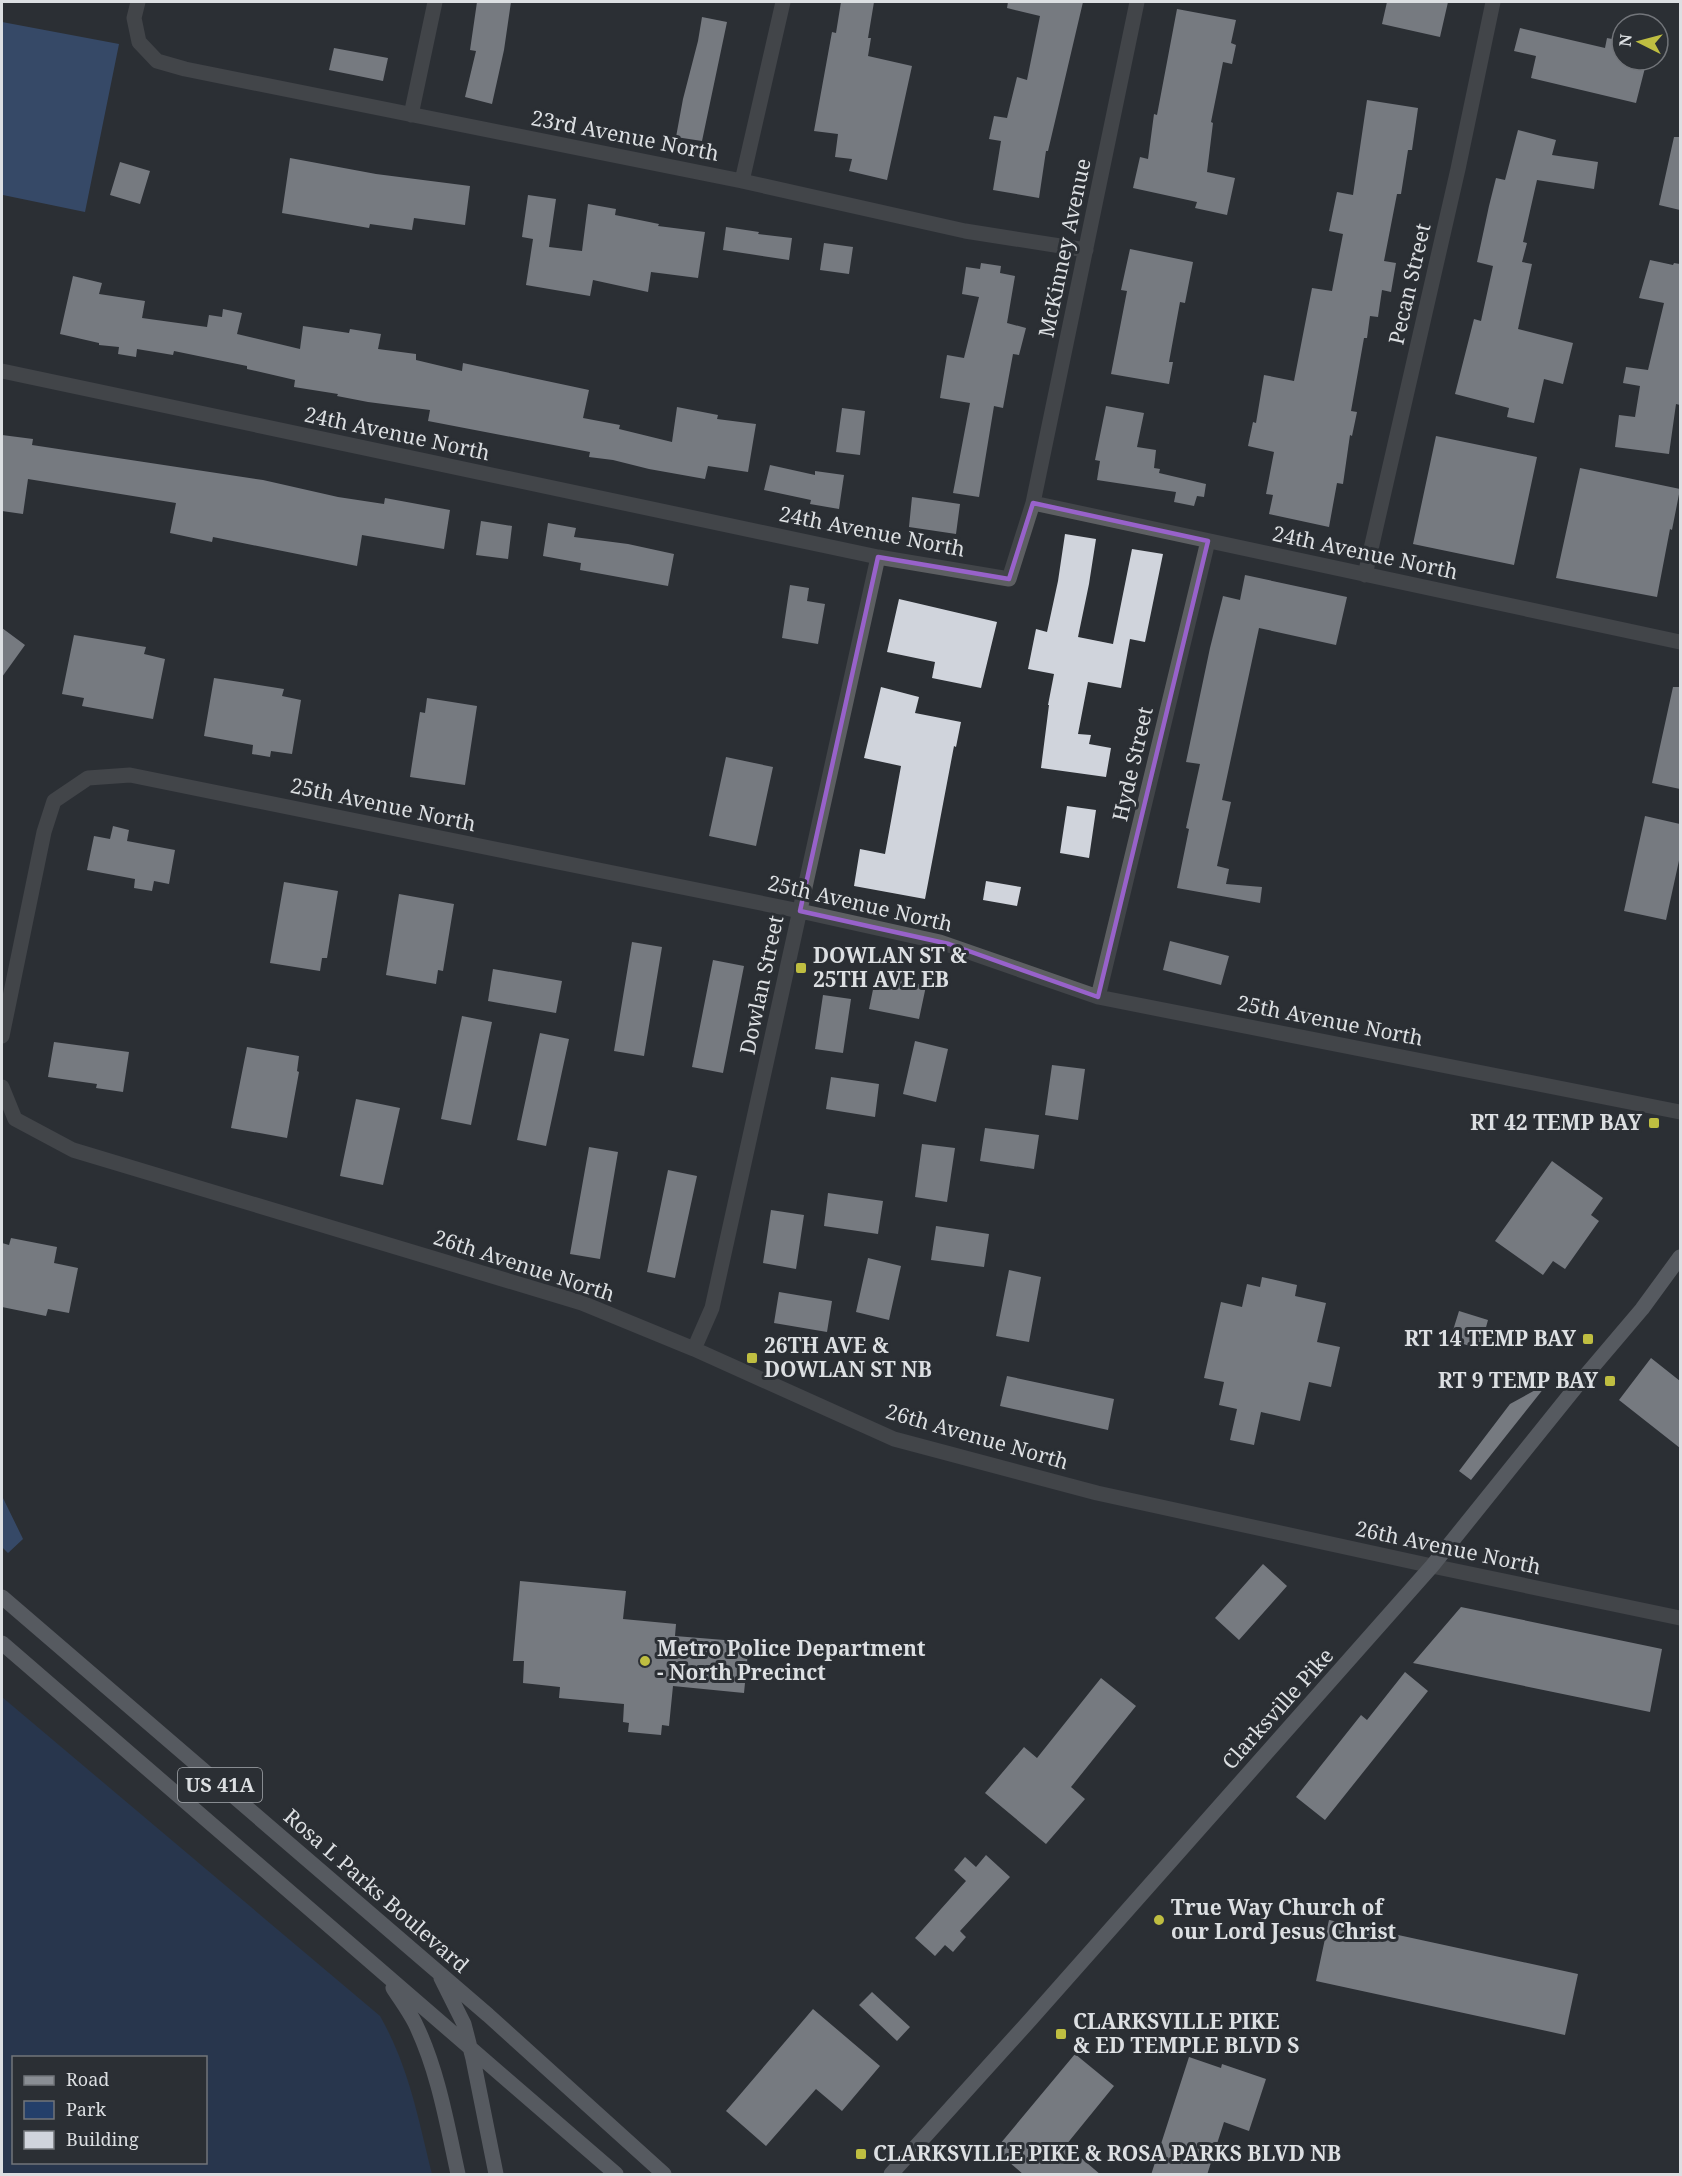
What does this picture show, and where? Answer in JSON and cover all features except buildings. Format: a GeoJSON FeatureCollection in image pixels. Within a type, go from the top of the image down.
{"type":"FeatureCollection","features":[{"type":"Feature","properties":{"kind":"main road","name":"Clarksville Pike"},"geometry":{"type":"LineString","coordinates":[[891,2175],[1432,1566],[1580,1382],[1642,1309],[1680,1257]]}},
{"type":"Feature","properties":{"kind":"main road","name":"Rosa L Parks Boulevard"},"geometry":{"type":"LineString","coordinates":[[2,1598],[438,1973],[664,2175]]}},
{"type":"Feature","properties":{"kind":"main road","name":"US 41A"},"geometry":{"type":"LineString","coordinates":[[2,1643],[387,1977],[415,2022],[428,2058],[458,2175]]}},
{"type":"Feature","properties":{"kind":"main road","name":"US 41A"},"geometry":{"type":"LineString","coordinates":[[438,1973],[464,2024],[496,2175]]}},
{"type":"Feature","properties":{"kind":"main road"},"geometry":{"type":"LineString","coordinates":[[387,1977],[616,2175]]}},
{"type":"Feature","properties":{"kind":"street","name":"23rd Avenue North"},"geometry":{"type":"LineString","coordinates":[[138,2],[134,18],[140,42],[157,61],[185,69],[742,181],[965,231],[1086,250]]}},
{"type":"Feature","properties":{"kind":"street"},"geometry":{"type":"LineString","coordinates":[[411,115],[435,2]]}},
{"type":"Feature","properties":{"kind":"street"},"geometry":{"type":"LineString","coordinates":[[742,181],[783,2]]}},
{"type":"Feature","properties":{"kind":"street","name":"McKinney Avenue"},"geometry":{"type":"LineString","coordinates":[[1033,503],[1137,2]]}},
{"type":"Feature","properties":{"kind":"street","name":"Pecan Street"},"geometry":{"type":"LineString","coordinates":[[1365,575],[1458,169],[1493,2]]}},
{"type":"Feature","properties":{"kind":"street","name":"24th Avenue North"},"geometry":{"type":"LineString","coordinates":[[2,371],[878,557],[1009,579],[1033,503],[1680,642]]}},
{"type":"Feature","properties":{"kind":"street","name":"Hyde Street"},"geometry":{"type":"LineString","coordinates":[[1098,997],[1208,540]]}},
{"type":"Feature","properties":{"kind":"street","name":"Dowlan Street"},"geometry":{"type":"LineString","coordinates":[[694,1349],[712,1308],[878,557]]}},
{"type":"Feature","properties":{"kind":"street","name":"25th Avenue North"},"geometry":{"type":"LineString","coordinates":[[2,1036],[44,832],[54,801],[88,778],[130,775],[800,911],[949,944],[1098,997],[1680,1112]]}},
{"type":"Feature","properties":{"kind":"street","name":"26th Avenue North"},"geometry":{"type":"LineString","coordinates":[[2,1087],[15,1119],[73,1150],[582,1303],[694,1349],[894,1439],[1097,1492],[1680,1618]]}},
{"type":"Feature","properties":{"kind":"highlighted area"},"geometry":{"type":"Polygon","coordinates":[[[1033,503],[1208,541],[1098,997],[949,944],[800,911],[878,557],[1009,579],[1033,503]]]}},
{"type":"Feature","properties":{"kind":"green space"},"geometry":{"type":"Polygon","coordinates":[[[2,1697],[380,2016],[406,2074],[432,2174],[2,2174],[2,1697]]]}},
{"type":"Feature","properties":{"kind":"shaded area"},"geometry":{"type":"Polygon","coordinates":[[[2,22],[119,44],[85,212],[3,195],[2,200],[2,22]]]}},
{"type":"Feature","properties":{"kind":"shaded area"},"geometry":{"type":"Polygon","coordinates":[[[2,1496],[23,1539],[8,1553],[2,1547],[2,1496]]]}},
{"type":"Feature","properties":{"kind":"place","name":"DOWLAN ST & 25TH AVE EB"},"geometry":{"type":"Point","coordinates":[801,968]}},
{"type":"Feature","properties":{"kind":"place","name":"RT 42 TEMP BAY"},"geometry":{"type":"Point","coordinates":[1654,1123]}},
{"type":"Feature","properties":{"kind":"place","name":"RT 14 TEMP BAY"},"geometry":{"type":"Point","coordinates":[1588,1339]}},
{"type":"Feature","properties":{"kind":"place","name":"26TH AVE & DOWLAN ST NB"},"geometry":{"type":"Point","coordinates":[752,1358]}},
{"type":"Feature","properties":{"kind":"place","name":"RT 9 TEMP BAY"},"geometry":{"type":"Point","coordinates":[1610,1381]}},
{"type":"Feature","properties":{"kind":"place","name":"Metro Police Department - North Precinct"},"geometry":{"type":"Point","coordinates":[645,1661]}},
{"type":"Feature","properties":{"kind":"place","name":"True Way Church of our Lord Jesus Christ"},"geometry":{"type":"Point","coordinates":[1159,1920]}},
{"type":"Feature","properties":{"kind":"place","name":"CLARKSVILLE PIKE & ED TEMPLE BLVD S"},"geometry":{"type":"Point","coordinates":[1061,2034]}},
{"type":"Feature","properties":{"kind":"place","name":"CLARKSVILLE PIKE & ROSA PARKS BLVD NB"},"geometry":{"type":"Point","coordinates":[861,2154]}}]}
